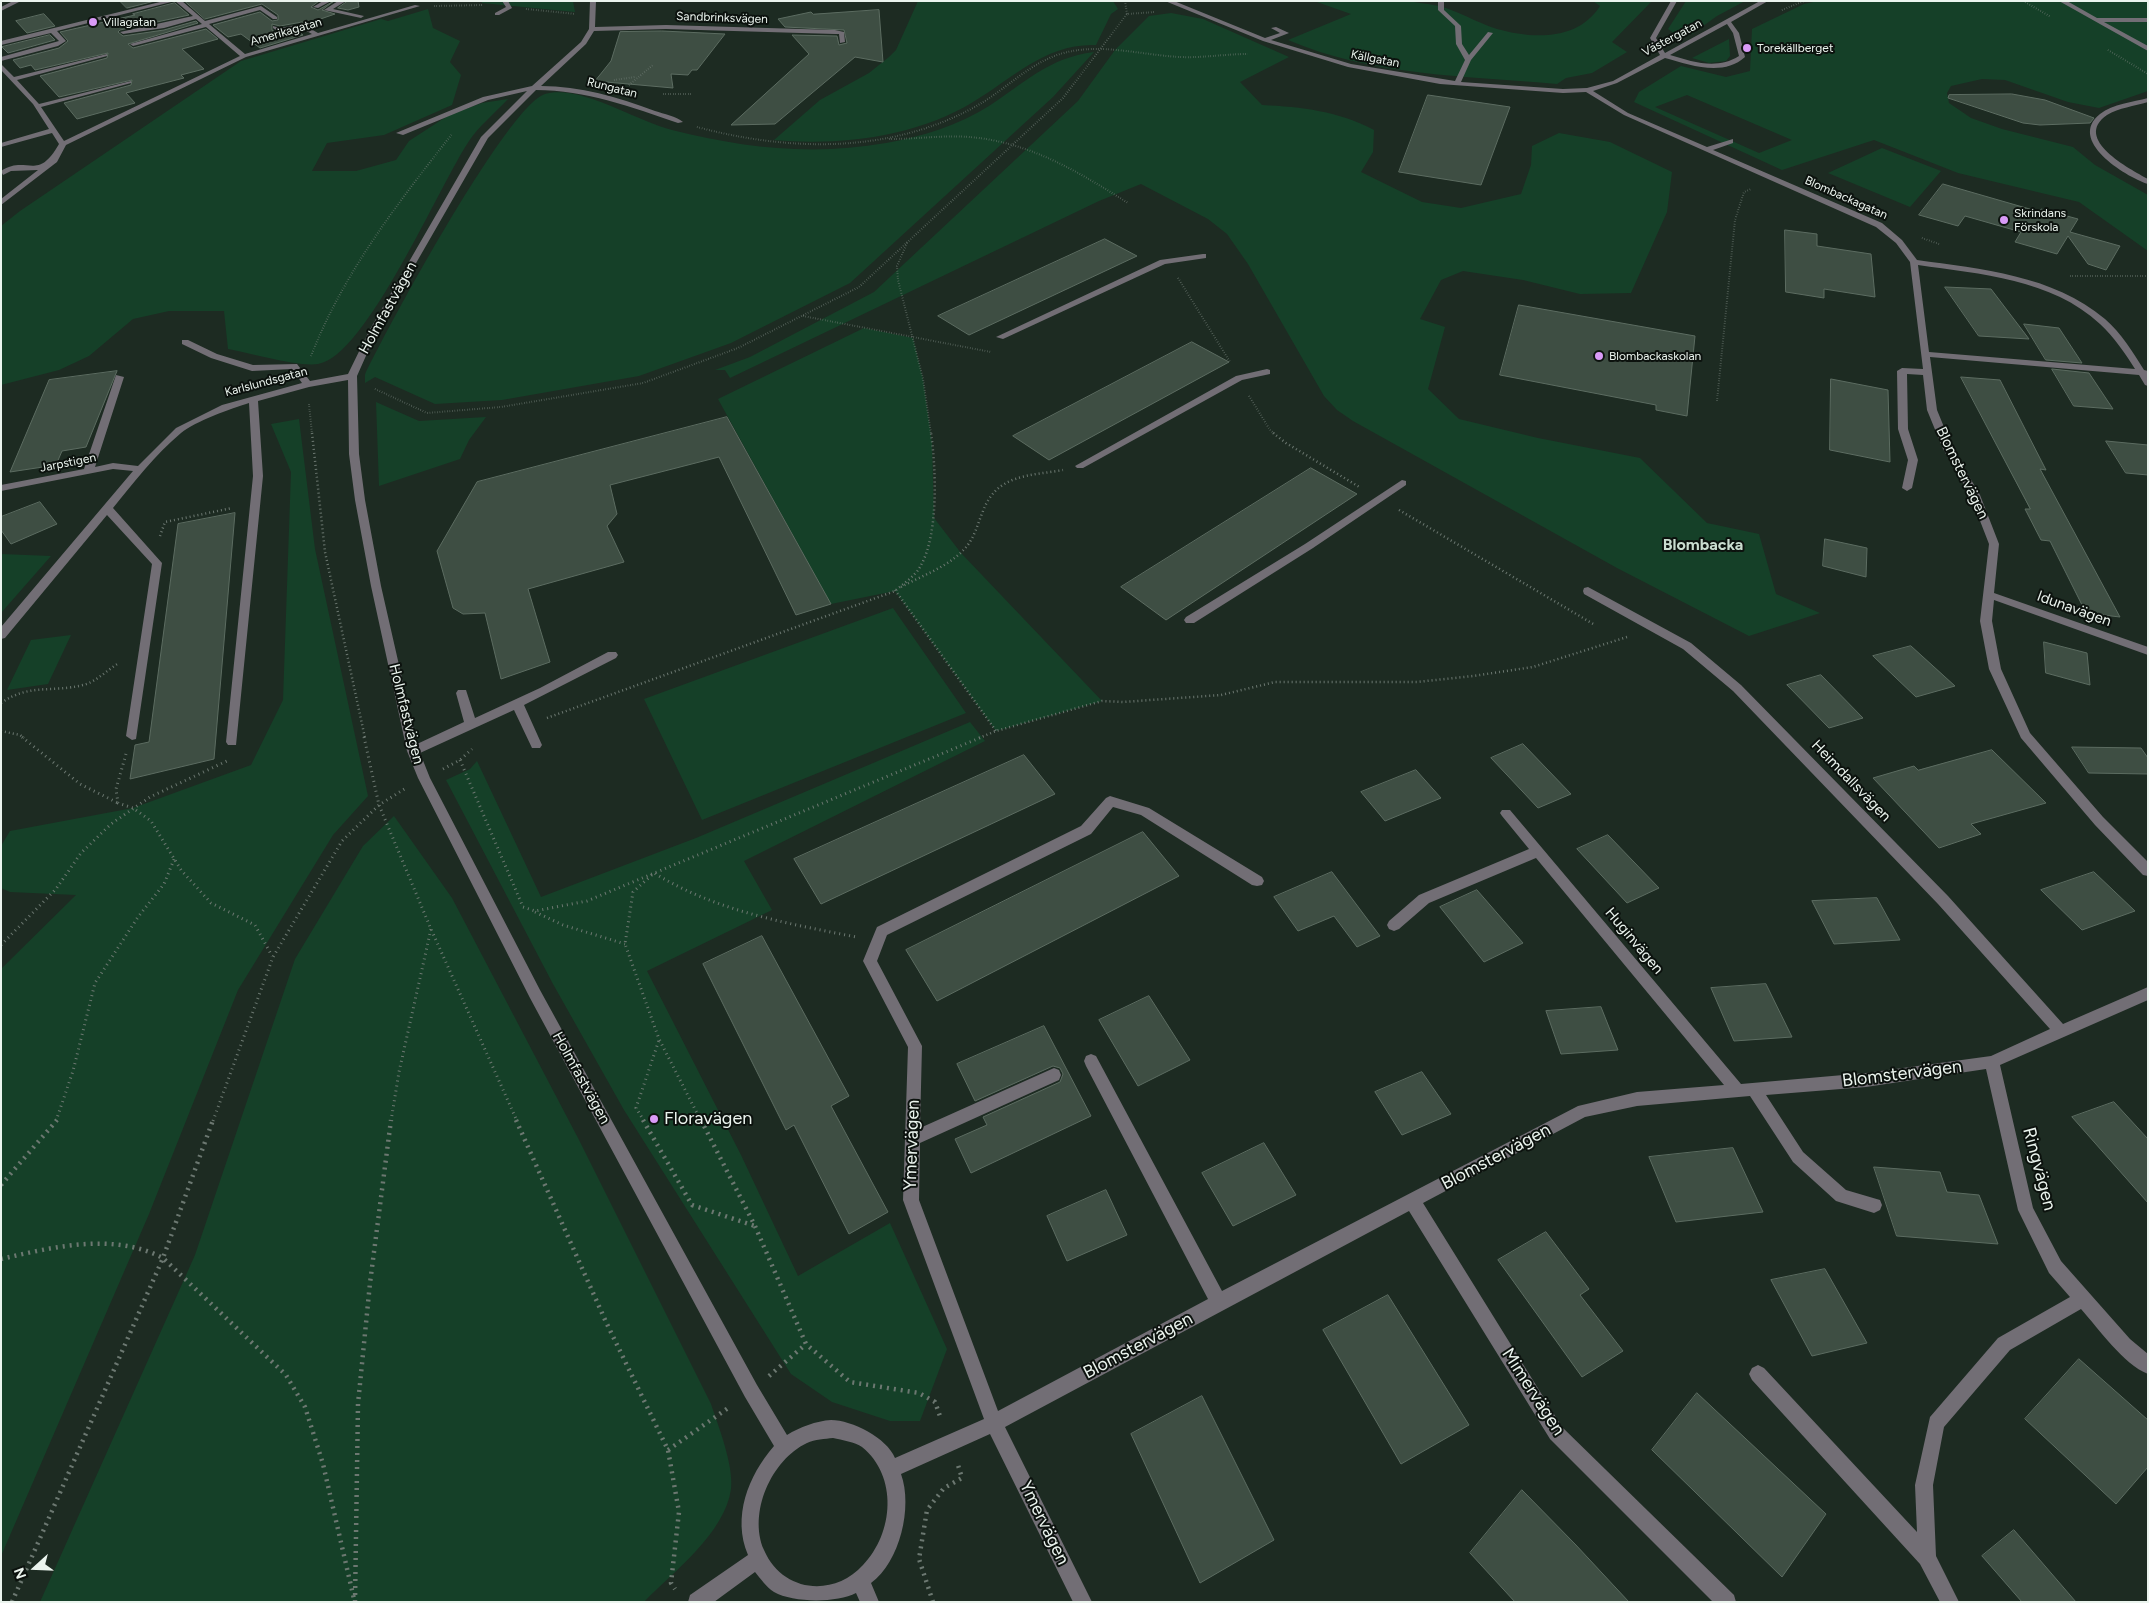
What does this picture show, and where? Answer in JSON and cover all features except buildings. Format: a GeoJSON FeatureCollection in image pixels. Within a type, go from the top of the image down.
{"type":"FeatureCollection","features":[{"type":"Feature","properties":{"kind":"street"},"geometry":{"type":"LineString","coordinates":[[1,9],[18,1]]}},
{"type":"Feature","properties":{"kind":"street"},"geometry":{"type":"LineString","coordinates":[[1,43],[172,1]]}},
{"type":"Feature","properties":{"kind":"street","name":"Amerikagatan"},"geometry":{"type":"LineString","coordinates":[[178,1],[244,56],[417,6]]}},
{"type":"Feature","properties":{"kind":"street"},"geometry":{"type":"LineString","coordinates":[[316,7],[328,1]]}},
{"type":"Feature","properties":{"kind":"street"},"geometry":{"type":"LineString","coordinates":[[343,1],[327,10],[361,16]]}},
{"type":"Feature","properties":{"kind":"street"},"geometry":{"type":"LineString","coordinates":[[497,14],[509,8],[505,1]]}},
{"type":"Feature","properties":{"kind":"street"},"geometry":{"type":"LineString","coordinates":[[592,29],[593,1]]}},
{"type":"Feature","properties":{"kind":"street","name":"Källgatan"},"geometry":{"type":"LineString","coordinates":[[1168,1],[1265,40],[1350,66],[1457,83],[1535,90],[1588,90]]}},
{"type":"Feature","properties":{"kind":"street"},"geometry":{"type":"LineString","coordinates":[[1440,1],[1441,10],[1458,26],[1459,44],[1468,60]]}},
{"type":"Feature","properties":{"kind":"street"},"geometry":{"type":"LineString","coordinates":[[1674,1],[1666,12],[1654,38],[1663,56],[1697,64],[1717,66],[1733,64],[1742,57],[1736,33],[1728,22]]}},
{"type":"Feature","properties":{"kind":"street","name":"Västergatan"},"geometry":{"type":"LineString","coordinates":[[1588,90],[1615,82],[1765,1]]}},
{"type":"Feature","properties":{"kind":"street"},"geometry":{"type":"LineString","coordinates":[[2062,1],[2148,48]]}},
{"type":"Feature","properties":{"kind":"street"},"geometry":{"type":"LineString","coordinates":[[133,44],[261,8],[275,18]]}},
{"type":"Feature","properties":{"kind":"street"},"geometry":{"type":"LineString","coordinates":[[122,32],[164,26],[198,17]]}},
{"type":"Feature","properties":{"kind":"street"},"geometry":{"type":"LineString","coordinates":[[2096,20],[2148,20]]}},
{"type":"Feature","properties":{"kind":"street"},"geometry":{"type":"LineString","coordinates":[[275,27],[279,30],[302,26],[318,35]]}},
{"type":"Feature","properties":{"kind":"street","name":"Sandbrinksvägen"},"geometry":{"type":"LineString","coordinates":[[592,29],[666,27],[836,32],[842,33],[842,42]]}},
{"type":"Feature","properties":{"kind":"street"},"geometry":{"type":"LineString","coordinates":[[1265,40],[1286,33],[1274,28]]}},
{"type":"Feature","properties":{"kind":"street","name":"Holmfastvägen"},"geometry":{"type":"LineString","coordinates":[[592,29],[584,43],[485,137],[373,331],[352,376],[351,401],[360,500],[376,586],[413,751],[424,778],[539,1002],[751,1391],[785,1448]]}},
{"type":"Feature","properties":{"kind":"street"},"geometry":{"type":"LineString","coordinates":[[1,59],[56,45],[63,41],[52,30]]}},
{"type":"Feature","properties":{"kind":"street"},"geometry":{"type":"LineString","coordinates":[[1457,83],[1468,60],[1490,33]]}},
{"type":"Feature","properties":{"kind":"street"},"geometry":{"type":"LineString","coordinates":[[1,78],[106,55]]}},
{"type":"Feature","properties":{"kind":"street"},"geometry":{"type":"LineString","coordinates":[[1,203],[54,160],[63,144],[244,56]]}},
{"type":"Feature","properties":{"kind":"street"},"geometry":{"type":"LineString","coordinates":[[1,66],[38,106],[63,144]]}},
{"type":"Feature","properties":{"kind":"street"},"geometry":{"type":"LineString","coordinates":[[38,106],[129,82]]}},
{"type":"Feature","properties":{"kind":"street","name":"Rungatan"},"geometry":{"type":"LineString","coordinates":[[400,133],[485,99],[536,88],[564,89],[598,95],[627,102],[680,122]]}},
{"type":"Feature","properties":{"kind":"street","name":"Blombackagatan"},"geometry":{"type":"LineString","coordinates":[[1588,90],[1622,112],[1878,225],[1898,238],[1914,262]]}},
{"type":"Feature","properties":{"kind":"street"},"geometry":{"type":"LineString","coordinates":[[2148,100],[2105,114],[2095,122],[2092,132],[2097,147],[2117,164],[2148,182]]}},
{"type":"Feature","properties":{"kind":"street"},"geometry":{"type":"LineString","coordinates":[[1,145],[54,130]]}},
{"type":"Feature","properties":{"kind":"street"},"geometry":{"type":"LineString","coordinates":[[1708,150],[1730,141]]}},
{"type":"Feature","properties":{"kind":"street"},"geometry":{"type":"LineString","coordinates":[[3,173],[10,169],[45,167]]}},
{"type":"Feature","properties":{"kind":"street"},"geometry":{"type":"LineString","coordinates":[[1000,337],[1167,261],[1203,256]]}},
{"type":"Feature","properties":{"kind":"street"},"geometry":{"type":"LineString","coordinates":[[1914,262],[2000,275],[2028,282],[2065,297],[2101,320],[2144,372],[2148,383]]}},
{"type":"Feature","properties":{"kind":"street","name":"Blomstervägen"},"geometry":{"type":"LineString","coordinates":[[1914,262],[1932,410],[1948,449],[1975,495],[1994,544],[1986,621],[1996,669],[2025,735],[2099,821],[2148,870]]}},
{"type":"Feature","properties":{"kind":"street"},"geometry":{"type":"LineString","coordinates":[[185,342],[214,356],[252,368],[294,366],[308,384]]}},
{"type":"Feature","properties":{"kind":"street"},"geometry":{"type":"LineString","coordinates":[[1924,354],[2144,372]]}},
{"type":"Feature","properties":{"kind":"street"},"geometry":{"type":"LineString","coordinates":[[1907,488],[1913,460],[1903,429],[1902,371],[1927,372]]}},
{"type":"Feature","properties":{"kind":"street"},"geometry":{"type":"LineString","coordinates":[[1080,466],[1239,378],[1266,372]]}},
{"type":"Feature","properties":{"kind":"street","name":"Karlslundsgatan"},"geometry":{"type":"LineString","coordinates":[[1,635],[140,469],[179,430],[225,407],[253,398],[308,384],[352,376]]}},
{"type":"Feature","properties":{"kind":"street"},"geometry":{"type":"LineString","coordinates":[[88,472],[119,377]]}},
{"type":"Feature","properties":{"kind":"street"},"geometry":{"type":"LineString","coordinates":[[232,742],[258,476],[253,398]]}},
{"type":"Feature","properties":{"kind":"street","name":"Jarpstigen"},"geometry":{"type":"LineString","coordinates":[[1,488],[113,466],[140,469]]}},
{"type":"Feature","properties":{"kind":"street"},"geometry":{"type":"LineString","coordinates":[[1190,620],[1309,546],[1402,483]]}},
{"type":"Feature","properties":{"kind":"street"},"geometry":{"type":"LineString","coordinates":[[107,508],[157,563],[132,736]]}},
{"type":"Feature","properties":{"kind":"street","name":"Heimdallsvägen"},"geometry":{"type":"LineString","coordinates":[[1588,591],[1703,658],[1759,709],[1942,900],[2060,1030]]}},
{"type":"Feature","properties":{"kind":"street","name":"Idunavägen"},"geometry":{"type":"LineString","coordinates":[[1990,595],[2148,651]]}},
{"type":"Feature","properties":{"kind":"street"},"geometry":{"type":"LineString","coordinates":[[413,751],[471,725],[612,655]]}},
{"type":"Feature","properties":{"kind":"street"},"geometry":{"type":"LineString","coordinates":[[462,693],[471,725]]}},
{"type":"Feature","properties":{"kind":"street"},"geometry":{"type":"LineString","coordinates":[[516,703],[536,745]]}},
{"type":"Feature","properties":{"kind":"street","name":"Ymervägen"},"geometry":{"type":"LineString","coordinates":[[1084,1602],[994,1423],[910,1200],[915,1046],[870,962],[882,931],[1086,830],[1110,801],[1144,811],[1257,881]]}},
{"type":"Feature","properties":{"kind":"street","name":"Huginvägen"},"geometry":{"type":"LineString","coordinates":[[1506,813],[1738,1090]]}},
{"type":"Feature","properties":{"kind":"street"},"geometry":{"type":"LineString","coordinates":[[1394,925],[1424,899],[1538,851]]}},
{"type":"Feature","properties":{"kind":"street","name":"Blomstervägen"},"geometry":{"type":"LineString","coordinates":[[892,1469],[949,1441],[994,1423],[1219,1302],[1583,1111],[1637,1099],[1866,1080],[1992,1062],[2060,1030],[2148,993]]}},
{"type":"Feature","properties":{"kind":"street"},"geometry":{"type":"LineString","coordinates":[[1092,1061],[1219,1302]]}},
{"type":"Feature","properties":{"kind":"street","name":"Ringvägen"},"geometry":{"type":"LineString","coordinates":[[1992,1062],[2026,1210],[2055,1267],[2124,1345],[2148,1366]]}},
{"type":"Feature","properties":{"kind":"street"},"geometry":{"type":"LineString","coordinates":[[912,1139],[1054,1075]]}},
{"type":"Feature","properties":{"kind":"street"},"geometry":{"type":"LineString","coordinates":[[1754,1089],[1798,1157],[1842,1196],[1874,1205]]}},
{"type":"Feature","properties":{"kind":"street","name":"Mimervägen"},"geometry":{"type":"LineString","coordinates":[[1412,1201],[1556,1433],[1727,1602]]}},
{"type":"Feature","properties":{"kind":"street"},"geometry":{"type":"LineString","coordinates":[[1927,1557],[1924,1485],[1936,1423],[2004,1344],[2083,1299]]}},
{"type":"Feature","properties":{"kind":"street"},"geometry":{"type":"LineString","coordinates":[[1758,1374],[1927,1557],[1950,1602]]}},
{"type":"Feature","properties":{"kind":"street"},"geometry":{"type":"LineString","coordinates":[[847,1430],[873,1443],[892,1469],[899,1502],[892,1537],[873,1568],[860,1580],[834,1594],[805,1595],[790,1592],[777,1584],[758,1559],[750,1530],[753,1498],[766,1468],[785,1448],[801,1437],[816,1431],[847,1430]]}},
{"type":"Feature","properties":{"kind":"street"},"geometry":{"type":"LineString","coordinates":[[697,1602],[758,1559]]}},
{"type":"Feature","properties":{"kind":"street"},"geometry":{"type":"LineString","coordinates":[[860,1580],[870,1602]]}},
{"type":"Feature","properties":{"kind":"path"},"geometry":{"type":"LineString","coordinates":[[467,4],[475,1]]}},
{"type":"Feature","properties":{"kind":"path"},"geometry":{"type":"LineString","coordinates":[[351,401],[372,388],[427,413],[501,407],[643,383],[738,348],[803,316],[859,287],[1063,98],[1127,14],[1125,1]]}},
{"type":"Feature","properties":{"kind":"path"},"geometry":{"type":"LineString","coordinates":[[1775,14],[1804,1]]}},
{"type":"Feature","properties":{"kind":"path"},"geometry":{"type":"LineString","coordinates":[[1127,14],[1170,11],[1194,12]]}},
{"type":"Feature","properties":{"kind":"path"},"geometry":{"type":"LineString","coordinates":[[884,139],[938,124],[980,104],[1042,61],[1061,54],[1101,48],[1182,57],[1253,54]]}},
{"type":"Feature","properties":{"kind":"path"},"geometry":{"type":"LineString","coordinates":[[630,89],[629,85],[636,77],[650,70],[653,65]]}},
{"type":"Feature","properties":{"kind":"path"},"geometry":{"type":"LineString","coordinates":[[611,82],[619,78],[636,77]]}},
{"type":"Feature","properties":{"kind":"path"},"geometry":{"type":"LineString","coordinates":[[661,94],[692,94]]}},
{"type":"Feature","properties":{"kind":"path"},"geometry":{"type":"LineString","coordinates":[[680,122],[715,133],[761,143],[790,146],[825,145],[884,139],[963,137],[1012,144],[1049,157],[1128,203]]}},
{"type":"Feature","properties":{"kind":"path"},"geometry":{"type":"LineString","coordinates":[[1717,401],[1735,220],[1744,192],[1769,184],[1773,179]]}},
{"type":"Feature","properties":{"kind":"path"},"geometry":{"type":"LineString","coordinates":[[1917,236],[1945,246]]}},
{"type":"Feature","properties":{"kind":"path"},"geometry":{"type":"LineString","coordinates":[[894,591],[920,568],[929,544],[934,518],[932,443],[923,379],[898,280],[897,266],[907,243]]}},
{"type":"Feature","properties":{"kind":"path"},"geometry":{"type":"LineString","coordinates":[[1167,261],[1216,336],[1270,430],[1306,456],[1595,625]]}},
{"type":"Feature","properties":{"kind":"path"},"geometry":{"type":"LineString","coordinates":[[2028,282],[2055,276],[2148,276]]}},
{"type":"Feature","properties":{"kind":"path"},"geometry":{"type":"LineString","coordinates":[[803,316],[985,352],[995,352],[1005,346],[1000,337]]}},
{"type":"Feature","properties":{"kind":"path"},"geometry":{"type":"LineString","coordinates":[[527,726],[894,591],[961,553],[976,532],[986,504],[997,486],[1025,477],[1080,466]]}},
{"type":"Feature","properties":{"kind":"path"},"geometry":{"type":"LineString","coordinates":[[148,554],[157,546],[165,522],[255,504]]}},
{"type":"Feature","properties":{"kind":"path"},"geometry":{"type":"LineString","coordinates":[[894,591],[996,732]]}},
{"type":"Feature","properties":{"kind":"path"},"geometry":{"type":"LineString","coordinates":[[535,911],[587,901],[996,732],[1102,701],[1123,702],[1221,695],[1275,682],[1417,682],[1534,667],[1633,635],[1648,625]]}},
{"type":"Feature","properties":{"kind":"path"},"geometry":{"type":"LineString","coordinates":[[1,704],[15,692],[39,688],[64,688],[86,685],[124,660],[143,656]]}},
{"type":"Feature","properties":{"kind":"path"},"geometry":{"type":"LineString","coordinates":[[1,731],[20,735],[80,784],[118,803],[133,808],[151,822],[175,857],[181,870],[211,903],[255,925],[273,957]]}},
{"type":"Feature","properties":{"kind":"path"},"geometry":{"type":"LineString","coordinates":[[118,803],[116,790],[118,775],[132,736]]}},
{"type":"Feature","properties":{"kind":"path"},"geometry":{"type":"LineString","coordinates":[[1,945],[56,889],[81,853],[111,824],[150,797],[230,759],[242,744],[232,742]]}},
{"type":"Feature","properties":{"kind":"path"},"geometry":{"type":"LineString","coordinates":[[12,1602],[163,1258],[273,957],[342,841],[379,805],[424,778],[460,760],[473,748]]}},
{"type":"Feature","properties":{"kind":"path"},"geometry":{"type":"LineString","coordinates":[[460,760],[523,907],[563,925],[625,944]]}},
{"type":"Feature","properties":{"kind":"path"},"geometry":{"type":"LineString","coordinates":[[379,805],[431,929],[606,1322],[668,1450],[679,1512],[671,1583],[678,1596]]}},
{"type":"Feature","properties":{"kind":"path"},"geometry":{"type":"LineString","coordinates":[[1,1184],[56,1122],[73,1071],[95,983],[138,917],[164,884],[175,857]]}},
{"type":"Feature","properties":{"kind":"path"},"geometry":{"type":"LineString","coordinates":[[654,873],[677,890],[720,906],[762,918],[878,941]]}},
{"type":"Feature","properties":{"kind":"path"},"geometry":{"type":"LineString","coordinates":[[654,873],[633,892],[625,944],[659,1039],[755,1226],[806,1344],[850,1382],[920,1393],[935,1402],[962,1478],[944,1488],[927,1510],[920,1559],[933,1602]]}},
{"type":"Feature","properties":{"kind":"path"},"geometry":{"type":"LineString","coordinates":[[355,1602],[358,1404],[370,1283],[387,1144],[399,1072],[431,929]]}},
{"type":"Feature","properties":{"kind":"path"},"geometry":{"type":"LineString","coordinates":[[659,1039],[636,1108],[692,1205],[755,1226]]}},
{"type":"Feature","properties":{"kind":"path"},"geometry":{"type":"LineString","coordinates":[[1,1259],[52,1248],[102,1244],[143,1248],[163,1258],[286,1374],[305,1407],[323,1464],[355,1602]]}},
{"type":"Feature","properties":{"kind":"green space"},"geometry":{"type":"Polygon","coordinates":[[[482,1],[573,1],[575,12],[482,3],[482,1]]]}},
{"type":"Feature","properties":{"kind":"green space"},"geometry":{"type":"Polygon","coordinates":[[[918,1],[1113,1],[1118,9],[1111,14],[1096,45],[1078,46],[1046,56],[1016,73],[973,102],[927,124],[902,131],[851,140],[799,142],[774,140],[820,100],[869,73],[889,57],[896,50],[918,1]]]}},
{"type":"Feature","properties":{"kind":"green space"},"geometry":{"type":"Polygon","coordinates":[[[1314,1],[1391,1],[1428,4],[1447,8],[1497,29],[1525,35],[1540,35],[1554,34],[1580,26],[1600,6],[1593,1],[1652,1],[1612,42],[1627,52],[1592,73],[1566,78],[1557,84],[1454,76],[1386,68],[1320,52],[1288,40],[1351,14],[1314,1]]]}},
{"type":"Feature","properties":{"kind":"green space"},"geometry":{"type":"Polygon","coordinates":[[[1686,1],[1745,1],[1717,16],[1692,34],[1678,36],[1668,29],[1686,1]]]}},
{"type":"Feature","properties":{"kind":"green space"},"geometry":{"type":"Polygon","coordinates":[[[1818,1],[2148,1],[2148,91],[2099,108],[2068,102],[2005,80],[1982,79],[1951,86],[1947,93],[1949,103],[1971,118],[2002,129],[2073,147],[2095,165],[2148,195],[2148,251],[2079,202],[1958,173],[1874,140],[1782,170],[1634,102],[1639,92],[1681,66],[1726,77],[1750,71],[1752,29],[1804,4],[1818,1]],[[1687,95],[1655,107],[1759,153],[1792,140],[1687,95]]]}},
{"type":"Feature","properties":{"kind":"green space"},"geometry":{"type":"Polygon","coordinates":[[[428,9],[433,28],[460,41],[450,62],[461,75],[452,105],[384,135],[327,143],[312,171],[356,171],[396,160],[409,141],[449,115],[482,103],[508,99],[473,135],[401,266],[379,302],[358,332],[337,354],[318,364],[309,364],[286,362],[228,349],[224,311],[169,311],[133,319],[89,356],[59,370],[1,385],[1,226],[20,211],[241,61],[381,19],[388,21],[428,9]]]}},
{"type":"Feature","properties":{"kind":"green space"},"geometry":{"type":"Polygon","coordinates":[[[1171,13],[1203,19],[1289,57],[1240,82],[1262,105],[1320,111],[1347,118],[1374,130],[1373,152],[1361,172],[1422,202],[1461,208],[1521,194],[1531,165],[1532,146],[1559,133],[1610,142],[1672,172],[1667,212],[1631,293],[1580,294],[1523,280],[1463,271],[1441,280],[1420,319],[1445,327],[1428,389],[1459,419],[1538,438],[1640,458],[1707,523],[1759,534],[1776,594],[1820,613],[1749,636],[1617,568],[1353,421],[1337,410],[1324,396],[1248,264],[1227,234],[1208,219],[1141,184],[1099,201],[730,378],[725,370],[715,370],[750,357],[874,292],[1078,101],[1115,50],[1149,16],[1171,13]]]}},
{"type":"Feature","properties":{"kind":"green space"},"geometry":{"type":"Polygon","coordinates":[[[1729,39],[1730,56],[1726,61],[1709,63],[1692,58],[1729,39]]]}},
{"type":"Feature","properties":{"kind":"green space"},"geometry":{"type":"Polygon","coordinates":[[[1094,52],[1053,97],[850,283],[731,343],[639,376],[502,400],[435,404],[375,377],[365,383],[365,375],[377,350],[421,269],[477,176],[504,136],[528,107],[545,94],[559,92],[575,94],[609,105],[658,126],[725,141],[778,148],[832,149],[859,147],[913,137],[965,119],[989,106],[1050,65],[1078,55],[1094,52]]]}},
{"type":"Feature","properties":{"kind":"green space"},"geometry":{"type":"Polygon","coordinates":[[[1882,148],[1941,171],[1910,207],[1828,173],[1882,148]]]}},
{"type":"Feature","properties":{"kind":"green space"},"geometry":{"type":"Polygon","coordinates":[[[864,328],[913,338],[923,379],[932,443],[934,518],[961,553],[1102,701],[996,731],[895,591],[831,604],[718,399],[864,328]]]}},
{"type":"Feature","properties":{"kind":"green space"},"geometry":{"type":"Polygon","coordinates":[[[376,402],[419,421],[486,417],[469,440],[460,459],[379,486],[376,402]]]}},
{"type":"Feature","properties":{"kind":"green space"},"geometry":{"type":"Polygon","coordinates":[[[299,419],[315,549],[368,796],[333,835],[238,990],[149,1214],[1,1556],[1,969],[76,895],[10,892],[1,888],[1,846],[10,831],[133,808],[251,765],[283,700],[291,472],[271,424],[299,419]]]}},
{"type":"Feature","properties":{"kind":"green space"},"geometry":{"type":"Polygon","coordinates":[[[1,554],[51,556],[1,613],[1,554]]]}},
{"type":"Feature","properties":{"kind":"green space"},"geometry":{"type":"Polygon","coordinates":[[[893,608],[966,713],[702,820],[644,699],[893,608]]]}},
{"type":"Feature","properties":{"kind":"green space"},"geometry":{"type":"Polygon","coordinates":[[[71,635],[48,684],[7,690],[31,640],[71,635]]]}},
{"type":"Feature","properties":{"kind":"green space"},"geometry":{"type":"Polygon","coordinates":[[[970,722],[985,741],[744,861],[772,910],[647,971],[741,1155],[798,1276],[890,1223],[947,1349],[920,1421],[890,1421],[832,1402],[791,1374],[624,1110],[553,984],[446,780],[470,769],[477,761],[541,897],[696,838],[970,722]]]}},
{"type":"Feature","properties":{"kind":"green space"},"geometry":{"type":"Polygon","coordinates":[[[394,816],[452,898],[578,1138],[711,1404],[725,1446],[730,1469],[731,1489],[727,1505],[709,1536],[644,1602],[40,1602],[195,1255],[295,959],[363,846],[394,816]]]}},
{"type":"Feature","properties":{"kind":"place","name":"Villagatan"},"geometry":{"type":"Point","coordinates":[93,22]}},
{"type":"Feature","properties":{"kind":"place","name":"Torekällberget"},"geometry":{"type":"Point","coordinates":[1747,48]}},
{"type":"Feature","properties":{"kind":"place","name":"Skrindans Förskola"},"geometry":{"type":"Point","coordinates":[2004,220]}},
{"type":"Feature","properties":{"kind":"place","name":"Blombackaskolan"},"geometry":{"type":"Point","coordinates":[1599,356]}},
{"type":"Feature","properties":{"kind":"place","name":"Floravägen"},"geometry":{"type":"Point","coordinates":[654,1119]}},
{"type":"Feature","properties":{"kind":"district","name":"Blombacka"},"geometry":{"type":"Point","coordinates":[1703,545]}}]}
